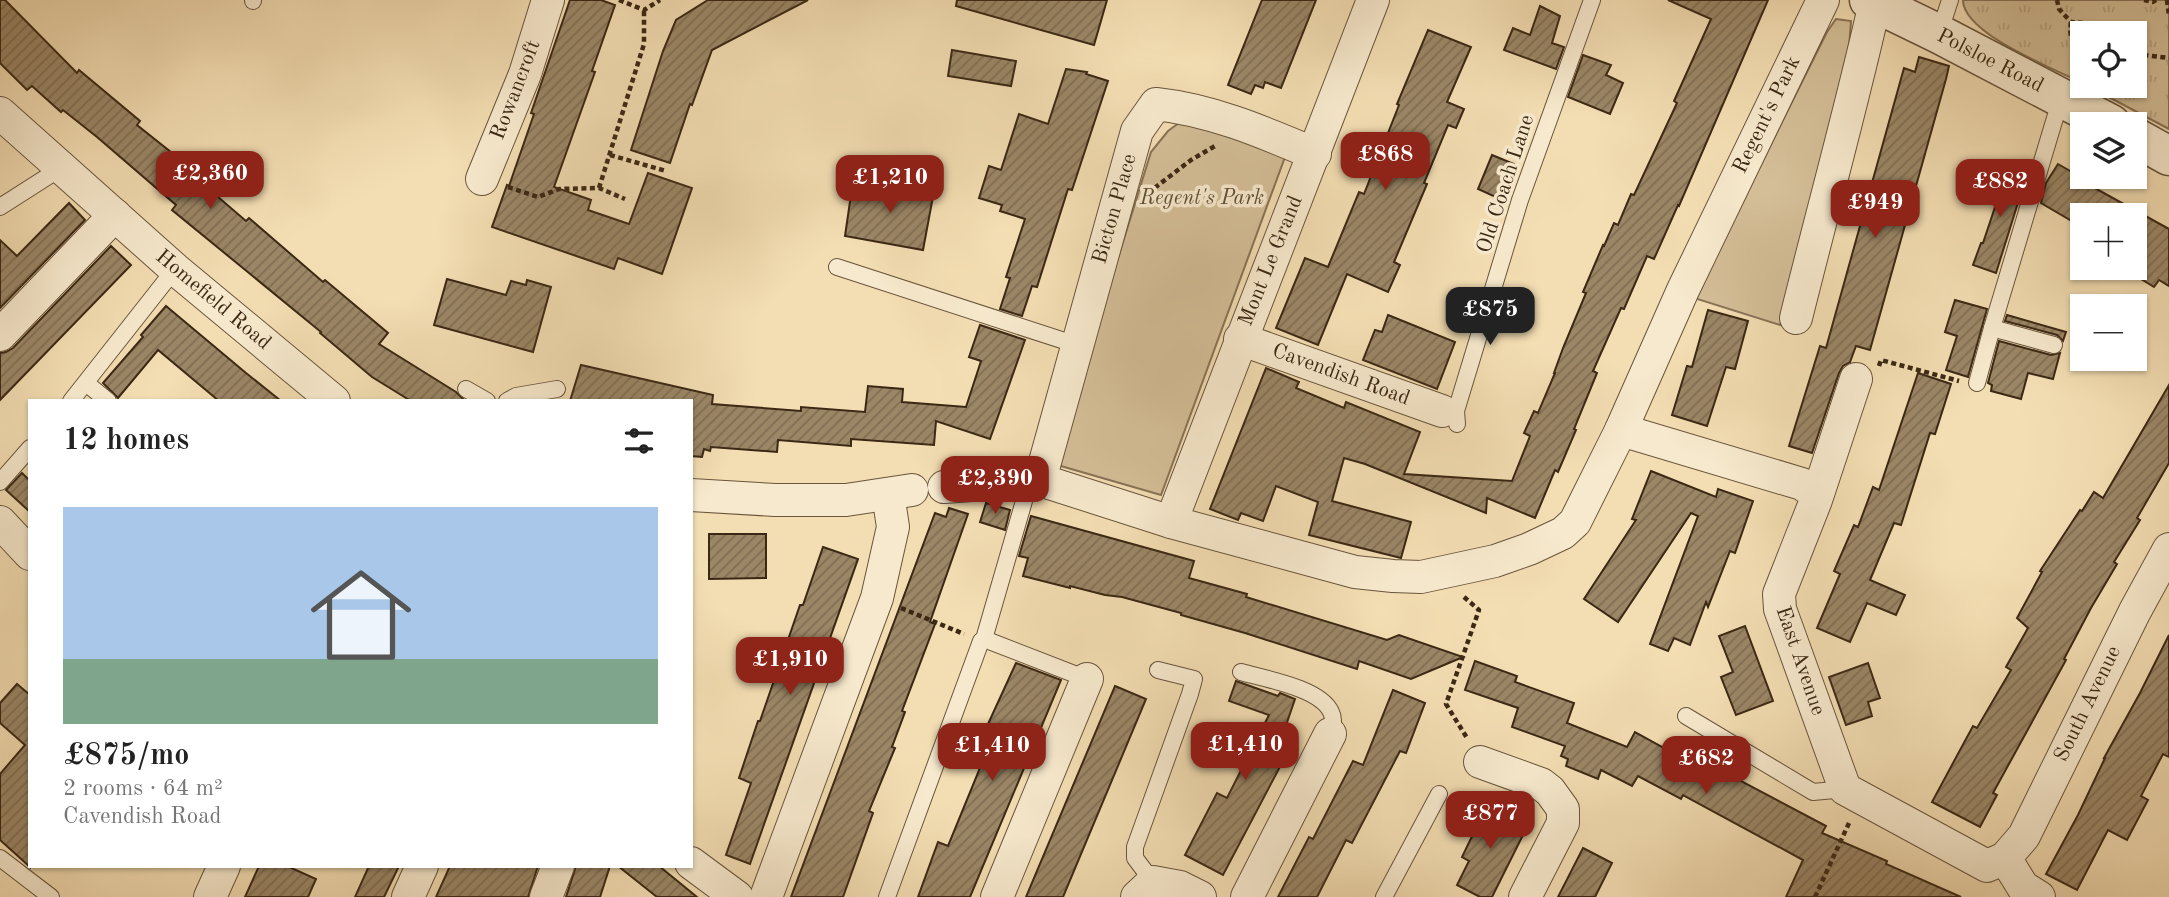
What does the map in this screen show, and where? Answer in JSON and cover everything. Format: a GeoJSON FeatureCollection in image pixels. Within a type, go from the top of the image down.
{"type":"FeatureCollection","features":[{"type":"Feature","properties":{"kind":"street","name":"Rowancroft"},"geometry":{"type":"LineString","coordinates":[[482,179],[525,74],[548,0]]}},
{"type":"Feature","properties":{"kind":"street","name":"Mont Le Grand"},"geometry":{"type":"LineString","coordinates":[[1171,522],[1373,0]]}},
{"type":"Feature","properties":{"kind":"street","name":"Regent's Park"},"geometry":{"type":"LineString","coordinates":[[1032,480],[1171,522],[1354,572],[1421,576],[1437,574],[1495,561],[1563,533],[1575,523],[1621,430],[1689,278],[1823,0]]}},
{"type":"Feature","properties":{"kind":"street"},"geometry":{"type":"LineString","coordinates":[[1796,318],[1839,143],[1859,75],[1872,1]]}},
{"type":"Feature","properties":{"kind":"street","name":"Polsloe Road"},"geometry":{"type":"LineString","coordinates":[[1872,1],[1944,17],[2061,98],[2087,112]]}},
{"type":"Feature","properties":{"kind":"street","name":"Bicton Place"},"geometry":{"type":"LineString","coordinates":[[1032,480],[1077,345],[1137,131],[1156,104],[1187,107],[1249,125],[1315,154]]}},
{"type":"Feature","properties":{"kind":"street","name":"Homefield Road"},"geometry":{"type":"LineString","coordinates":[[0,113],[175,270],[332,399]]}},
{"type":"Feature","properties":{"kind":"street"},"geometry":{"type":"LineString","coordinates":[[2147,144],[2169,156]]}},
{"type":"Feature","properties":{"kind":"street"},"geometry":{"type":"LineString","coordinates":[[0,335],[115,215]]}},
{"type":"Feature","properties":{"kind":"street","name":"Cavendish Road"},"geometry":{"type":"LineString","coordinates":[[1240,339],[1449,417]]}},
{"type":"Feature","properties":{"kind":"street","name":"East Avenue"},"geometry":{"type":"LineString","coordinates":[[1853,793],[1778,599],[1854,386]]}},
{"type":"Feature","properties":{"kind":"street"},"geometry":{"type":"LineString","coordinates":[[1621,430],[1802,484],[1816,494]]}},
{"type":"Feature","properties":{"kind":"street"},"geometry":{"type":"LineString","coordinates":[[944,487],[1032,480]]}},
{"type":"Feature","properties":{"kind":"street"},"geometry":{"type":"LineString","coordinates":[[693,495],[810,501],[846,500],[900,492],[877,598],[766,897]]}},
{"type":"Feature","properties":{"kind":"street"},"geometry":{"type":"LineString","coordinates":[[0,523],[28,552]]}},
{"type":"Feature","properties":{"kind":"street","name":"South Avenue"},"geometry":{"type":"LineString","coordinates":[[2006,858],[2024,836],[2169,549]]}},
{"type":"Feature","properties":{"kind":"street"},"geometry":{"type":"LineString","coordinates":[[997,897],[1087,679]]}},
{"type":"Feature","properties":{"kind":"street"},"geometry":{"type":"LineString","coordinates":[[1247,897],[1330,734]]}},
{"type":"Feature","properties":{"kind":"street"},"geometry":{"type":"LineString","coordinates":[[1480,762],[1541,784],[1563,808],[1563,823],[1525,897]]}},
{"type":"Feature","properties":{"kind":"street"},"geometry":{"type":"LineString","coordinates":[[1853,793],[1987,866],[2006,858],[2023,887],[2039,897]]}},
{"type":"Feature","properties":{"kind":"street"},"geometry":{"type":"LineString","coordinates":[[693,864],[737,897]]}},
{"type":"Feature","properties":{"kind":"street"},"geometry":{"type":"LineString","coordinates":[[210,897],[223,868]]}},
{"type":"Feature","properties":{"kind":"street"},"geometry":{"type":"LineString","coordinates":[[408,897],[421,868]]}},
{"type":"Feature","properties":{"kind":"street"},"geometry":{"type":"LineString","coordinates":[[546,897],[557,868]]}},
{"type":"Feature","properties":{"kind":"street"},"geometry":{"type":"LineString","coordinates":[[1145,889],[1180,887],[1200,897]]}},
{"type":"Feature","properties":{"kind":"lane","name":"Old Coach Lane"},"geometry":{"type":"LineString","coordinates":[[1449,417],[1456,411],[1520,200],[1592,0]]}},
{"type":"Feature","properties":{"kind":"lane"},"geometry":{"type":"LineString","coordinates":[[1977,383],[2061,98]]}},
{"type":"Feature","properties":{"kind":"lane"},"geometry":{"type":"LineString","coordinates":[[0,207],[61,168]]}},
{"type":"Feature","properties":{"kind":"lane"},"geometry":{"type":"LineString","coordinates":[[837,267],[1077,345]]}},
{"type":"Feature","properties":{"kind":"lane"},"geometry":{"type":"LineString","coordinates":[[73,399],[175,270]]}},
{"type":"Feature","properties":{"kind":"lane"},"geometry":{"type":"LineString","coordinates":[[1992,328],[2054,345]]}},
{"type":"Feature","properties":{"kind":"lane"},"geometry":{"type":"LineString","coordinates":[[86,383],[106,399]]}},
{"type":"Feature","properties":{"kind":"lane"},"geometry":{"type":"LineString","coordinates":[[466,389],[484,399]]}},
{"type":"Feature","properties":{"kind":"lane"},"geometry":{"type":"LineString","coordinates":[[511,399],[557,390]]}},
{"type":"Feature","properties":{"kind":"lane"},"geometry":{"type":"LineString","coordinates":[[0,482],[28,450]]}},
{"type":"Feature","properties":{"kind":"lane"},"geometry":{"type":"LineString","coordinates":[[887,897],[983,640],[1032,480]]}},
{"type":"Feature","properties":{"kind":"lane"},"geometry":{"type":"LineString","coordinates":[[983,640],[1087,679]]}},
{"type":"Feature","properties":{"kind":"lane"},"geometry":{"type":"LineString","coordinates":[[1145,889],[1135,858],[1135,847],[1194,680],[1158,670]]}},
{"type":"Feature","properties":{"kind":"lane"},"geometry":{"type":"LineString","coordinates":[[1241,672],[1307,692],[1320,699],[1331,710],[1334,720],[1330,734]]}},
{"type":"Feature","properties":{"kind":"lane"},"geometry":{"type":"LineString","coordinates":[[1686,716],[1813,792],[1853,793]]}},
{"type":"Feature","properties":{"kind":"lane"},"geometry":{"type":"LineString","coordinates":[[1384,897],[1439,794]]}},
{"type":"Feature","properties":{"kind":"lane"},"geometry":{"type":"LineString","coordinates":[[0,858],[51,897]]}},
{"type":"Feature","properties":{"kind":"path"},"geometry":{"type":"LineString","coordinates":[[619,0],[644,10]]}},
{"type":"Feature","properties":{"kind":"path"},"geometry":{"type":"LineString","coordinates":[[644,10],[660,0]]}},
{"type":"Feature","properties":{"kind":"path"},"geometry":{"type":"LineString","coordinates":[[2057,0],[2059,9],[2070,21]]}},
{"type":"Feature","properties":{"kind":"path"},"geometry":{"type":"LineString","coordinates":[[2144,0],[2156,0]]}},
{"type":"Feature","properties":{"kind":"path"},"geometry":{"type":"LineString","coordinates":[[2167,0],[2169,16]]}},
{"type":"Feature","properties":{"kind":"path"},"geometry":{"type":"LineString","coordinates":[[599,188],[644,44],[644,10]]}},
{"type":"Feature","properties":{"kind":"path"},"geometry":{"type":"LineString","coordinates":[[2147,55],[2169,58]]}},
{"type":"Feature","properties":{"kind":"path"},"geometry":{"type":"LineString","coordinates":[[1110,223],[1191,160],[1249,125]]}},
{"type":"Feature","properties":{"kind":"path"},"geometry":{"type":"LineString","coordinates":[[610,155],[666,171]]}},
{"type":"Feature","properties":{"kind":"path"},"geometry":{"type":"LineString","coordinates":[[482,179],[538,197],[559,189],[599,188],[625,199]]}},
{"type":"Feature","properties":{"kind":"path"},"geometry":{"type":"LineString","coordinates":[[1854,386],[1871,388],[1881,360],[1977,383]]}},
{"type":"Feature","properties":{"kind":"path"},"geometry":{"type":"LineString","coordinates":[[877,598],[983,640]]}},
{"type":"Feature","properties":{"kind":"path"},"geometry":{"type":"LineString","coordinates":[[1479,610],[1446,704],[1480,762]]}},
{"type":"Feature","properties":{"kind":"path"},"geometry":{"type":"LineString","coordinates":[[1815,897],[1853,793]]}},
{"type":"Feature","properties":{"kind":"green space"},"geometry":{"type":"Polygon","coordinates":[[[1963,0],[2169,0],[2169,129],[2147,117],[2147,112],[2137,112],[2111,98],[2147,98],[2147,21],[2070,21],[2070,77],[1994,38],[1967,13],[1963,0]]]}},
{"type":"Feature","properties":{"kind":"green space"},"geometry":{"type":"Polygon","coordinates":[[[1836,19],[1851,21],[1849,48],[1797,272],[1780,325],[1694,298],[1827,32],[1836,19]]]}},
{"type":"Feature","properties":{"kind":"green space","name":"Regent's Park"},"geometry":{"type":"Polygon","coordinates":[[[1183,120],[1285,157],[1161,495],[1054,464],[1151,152],[1168,131],[1183,120]]]}},
{"type":"Feature","properties":{"kind":"building"},"geometry":{"type":"Polygon","coordinates":[[[0,0],[5,0],[77,73],[79,70],[140,121],[137,125],[186,164],[183,167],[246,221],[249,218],[323,282],[325,280],[388,333],[379,344],[463,399],[408,399],[372,377],[172,210],[176,205],[97,137],[63,110],[61,112],[32,86],[27,90],[0,63],[0,0]]]}},
{"type":"Feature","properties":{"kind":"building"},"geometry":{"type":"Polygon","coordinates":[[[570,0],[601,0],[615,5],[592,71],[595,72],[554,187],[591,200],[588,210],[629,224],[648,173],[692,188],[662,274],[618,258],[614,269],[492,227],[534,114],[531,113],[570,0]]]}},
{"type":"Feature","properties":{"kind":"building"},"geometry":{"type":"Polygon","coordinates":[[[708,0],[808,0],[712,50],[670,163],[631,150],[663,51],[676,20],[708,0]]]}},
{"type":"Feature","properties":{"kind":"building"},"geometry":{"type":"Polygon","coordinates":[[[957,0],[1107,0],[1094,45],[956,6],[957,0]]]}},
{"type":"Feature","properties":{"kind":"building"},"geometry":{"type":"Polygon","coordinates":[[[1262,0],[1316,0],[1281,88],[1265,82],[1263,88],[1255,85],[1251,94],[1228,85],[1262,0]]]}},
{"type":"Feature","properties":{"kind":"building"},"geometry":{"type":"Polygon","coordinates":[[[1668,0],[1768,0],[1654,259],[1647,256],[1624,309],[1621,308],[1593,371],[1597,373],[1574,429],[1576,430],[1558,472],[1555,470],[1535,518],[1487,498],[1486,513],[1344,458],[1332,501],[1411,522],[1401,558],[1309,535],[1318,502],[1276,486],[1263,521],[1241,513],[1238,520],[1210,509],[1266,368],[1299,382],[1296,388],[1344,408],[1346,402],[1420,432],[1404,474],[1512,481],[1530,436],[1524,433],[1534,411],[1538,413],[1555,373],[1586,293],[1583,292],[1603,245],[1614,223],[1618,225],[1631,194],[1634,195],[1677,103],[1674,101],[1711,19],[1668,0]]]}},
{"type":"Feature","properties":{"kind":"building"},"geometry":{"type":"Polygon","coordinates":[[[1540,6],[1560,16],[1552,43],[1564,47],[1556,69],[1504,50],[1513,28],[1530,35],[1540,6]]]}},
{"type":"Feature","properties":{"kind":"building"},"geometry":{"type":"Polygon","coordinates":[[[1428,30],[1471,47],[1447,102],[1464,109],[1456,128],[1448,125],[1394,262],[1400,265],[1388,292],[1347,274],[1318,345],[1276,328],[1305,258],[1328,267],[1359,192],[1364,194],[1428,30]]]}},
{"type":"Feature","properties":{"kind":"building"},"geometry":{"type":"Polygon","coordinates":[[[952,50],[1016,61],[1011,86],[948,76],[952,50]]]}},
{"type":"Feature","properties":{"kind":"building"},"geometry":{"type":"Polygon","coordinates":[[[1583,55],[1611,65],[1606,75],[1623,83],[1610,114],[1568,97],[1583,55]]]}},
{"type":"Feature","properties":{"kind":"building"},"geometry":{"type":"Polygon","coordinates":[[[1919,57],[1949,66],[1946,79],[1870,350],[1856,346],[1850,362],[1843,366],[1839,373],[1812,453],[1789,446],[1820,346],[1826,348],[1904,68],[1915,72],[1919,57]]]}},
{"type":"Feature","properties":{"kind":"building"},"geometry":{"type":"Polygon","coordinates":[[[1066,69],[1087,72],[1086,74],[1108,81],[1072,190],[1068,189],[1037,287],[1032,286],[1022,316],[1000,309],[1010,278],[1006,277],[1025,219],[1000,211],[1002,205],[979,198],[989,166],[1001,170],[1019,114],[1048,124],[1066,69]]]}},
{"type":"Feature","properties":{"kind":"building"},"geometry":{"type":"Polygon","coordinates":[[[1492,155],[1514,164],[1500,199],[1478,189],[1492,155]]]}},
{"type":"Feature","properties":{"kind":"building"},"geometry":{"type":"Polygon","coordinates":[[[2058,164],[2070,171],[2070,189],[2096,189],[2122,203],[2070,203],[2070,220],[2041,203],[2046,183],[2058,164]]]}},
{"type":"Feature","properties":{"kind":"building"},"geometry":{"type":"Polygon","coordinates":[[[1998,167],[2026,177],[1996,273],[1973,265],[1999,195],[1991,192],[1998,167]]]}},
{"type":"Feature","properties":{"kind":"building"},"geometry":{"type":"Polygon","coordinates":[[[875,182],[934,191],[923,250],[845,236],[852,188],[873,191],[875,182]]]}},
{"type":"Feature","properties":{"kind":"building"},"geometry":{"type":"Polygon","coordinates":[[[69,203],[85,220],[0,308],[0,240],[17,256],[69,203]]]}},
{"type":"Feature","properties":{"kind":"building"},"geometry":{"type":"Polygon","coordinates":[[[2147,217],[2169,229],[2169,286],[2159,280],[2154,287],[2143,280],[2147,280],[2147,217]]]}},
{"type":"Feature","properties":{"kind":"building"},"geometry":{"type":"Polygon","coordinates":[[[111,246],[131,265],[0,400],[0,353],[13,348],[111,246]]]}},
{"type":"Feature","properties":{"kind":"building"},"geometry":{"type":"Polygon","coordinates":[[[447,279],[506,295],[511,281],[526,285],[527,280],[551,287],[533,352],[434,325],[447,279]]]}},
{"type":"Feature","properties":{"kind":"building"},"geometry":{"type":"Polygon","coordinates":[[[1955,300],[1987,309],[1968,377],[1946,370],[1957,336],[1945,332],[1955,300]]]}},
{"type":"Feature","properties":{"kind":"building"},"geometry":{"type":"Polygon","coordinates":[[[166,306],[278,399],[217,399],[158,350],[118,398],[103,383],[143,337],[141,335],[166,306]]]}},
{"type":"Feature","properties":{"kind":"building"},"geometry":{"type":"Polygon","coordinates":[[[1708,310],[1748,321],[1735,369],[1726,367],[1707,426],[1672,415],[1687,366],[1692,367],[1708,310]]]}},
{"type":"Feature","properties":{"kind":"building"},"geometry":{"type":"Polygon","coordinates":[[[1388,315],[1455,342],[1437,389],[1363,360],[1375,330],[1382,332],[1388,315]]]}},
{"type":"Feature","properties":{"kind":"building"},"geometry":{"type":"Polygon","coordinates":[[[2007,315],[2066,332],[2063,341],[2057,335],[2005,321],[2007,315]]]}},
{"type":"Feature","properties":{"kind":"building"},"geometry":{"type":"Polygon","coordinates":[[[980,325],[1025,340],[990,439],[936,421],[934,445],[851,439],[851,446],[778,440],[777,452],[711,447],[710,451],[704,449],[702,457],[693,456],[693,399],[571,399],[581,365],[713,395],[712,404],[801,411],[801,407],[865,412],[868,386],[903,389],[902,402],[966,407],[981,361],[969,357],[980,325]]]}},
{"type":"Feature","properties":{"kind":"building"},"geometry":{"type":"Polygon","coordinates":[[[1999,341],[2051,355],[2060,353],[2053,379],[2028,373],[2021,399],[1991,391],[1992,385],[1988,383],[1999,341]]]}},
{"type":"Feature","properties":{"kind":"building"},"geometry":{"type":"Polygon","coordinates":[[[1918,373],[1951,384],[1935,434],[1930,433],[1901,525],[1894,523],[1870,580],[1905,595],[1896,615],[1867,603],[1850,642],[1817,628],[1840,574],[1834,571],[1854,525],[1858,527],[1873,487],[1879,490],[1918,373]]]}},
{"type":"Feature","properties":{"kind":"building"},"geometry":{"type":"Polygon","coordinates":[[[2169,385],[2169,463],[2137,518],[2140,520],[2114,562],[2117,564],[1993,793],[1997,795],[1980,827],[1932,802],[1973,726],[1977,728],[2011,670],[2006,667],[2028,628],[2017,618],[2042,572],[2040,571],[2094,492],[2103,498],[2169,385]]]}},
{"type":"Feature","properties":{"kind":"building"},"geometry":{"type":"Polygon","coordinates":[[[1651,471],[1716,497],[1718,489],[1753,501],[1735,553],[1730,551],[1708,607],[1706,602],[1690,645],[1674,638],[1668,651],[1650,644],[1698,516],[1691,513],[1618,622],[1584,599],[1636,520],[1632,519],[1651,471]]]}},
{"type":"Feature","properties":{"kind":"building"},"geometry":{"type":"Polygon","coordinates":[[[22,473],[28,479],[28,510],[6,490],[22,473]]]}},
{"type":"Feature","properties":{"kind":"building"},"geometry":{"type":"Polygon","coordinates":[[[986,503],[1010,510],[1005,530],[980,522],[986,503]]]}},
{"type":"Feature","properties":{"kind":"building"},"geometry":{"type":"Polygon","coordinates":[[[949,508],[968,514],[930,622],[935,624],[902,711],[905,712],[892,747],[895,748],[869,811],[873,813],[843,897],[791,897],[935,513],[946,517],[949,508]]]}},
{"type":"Feature","properties":{"kind":"building"},"geometry":{"type":"Polygon","coordinates":[[[1031,516],[1194,561],[1189,578],[1247,594],[1246,597],[1387,640],[1399,635],[1463,657],[1411,679],[1359,661],[1357,669],[1122,597],[1023,576],[1028,558],[1019,556],[1031,516]]]}},
{"type":"Feature","properties":{"kind":"building"},"geometry":{"type":"Polygon","coordinates":[[[709,534],[766,534],[766,578],[709,579],[709,534]]]}},
{"type":"Feature","properties":{"kind":"building"},"geometry":{"type":"Polygon","coordinates":[[[823,547],[858,559],[750,864],[726,855],[751,783],[739,778],[823,547]]]}},
{"type":"Feature","properties":{"kind":"building"},"geometry":{"type":"Polygon","coordinates":[[[1745,626],[1773,701],[1736,715],[1721,677],[1733,672],[1719,636],[1745,626]]]}},
{"type":"Feature","properties":{"kind":"building"},"geometry":{"type":"Polygon","coordinates":[[[2169,635],[2169,757],[2163,754],[2141,796],[2148,800],[2127,840],[2108,830],[2077,890],[2046,874],[2169,635]]]}},
{"type":"Feature","properties":{"kind":"building"},"geometry":{"type":"Polygon","coordinates":[[[1475,661],[1517,676],[1515,682],[1574,703],[1567,723],[1627,747],[1635,732],[1722,780],[1726,773],[1826,826],[1822,833],[1961,897],[1786,897],[1803,860],[1683,795],[1681,799],[1638,776],[1632,786],[1601,770],[1598,779],[1566,766],[1568,759],[1561,756],[1565,746],[1512,727],[1518,708],[1465,690],[1475,661]]]}},
{"type":"Feature","properties":{"kind":"building"},"geometry":{"type":"Polygon","coordinates":[[[1016,663],[1061,680],[970,897],[918,897],[938,842],[948,846],[980,768],[974,765],[988,724],[1016,663]]]}},
{"type":"Feature","properties":{"kind":"building"},"geometry":{"type":"Polygon","coordinates":[[[1868,663],[1880,698],[1868,702],[1872,716],[1846,725],[1829,677],[1868,663]]]}},
{"type":"Feature","properties":{"kind":"building"},"geometry":{"type":"Polygon","coordinates":[[[1236,681],[1295,699],[1282,737],[1293,742],[1223,875],[1185,855],[1217,793],[1227,798],[1269,715],[1229,701],[1236,681]]]}},
{"type":"Feature","properties":{"kind":"building"},"geometry":{"type":"Polygon","coordinates":[[[17,684],[28,693],[28,865],[0,840],[0,774],[25,745],[0,723],[0,703],[17,684]]]}},
{"type":"Feature","properties":{"kind":"building"},"geometry":{"type":"Polygon","coordinates":[[[1115,686],[1146,699],[1063,897],[1026,897],[1115,686]]]}},
{"type":"Feature","properties":{"kind":"building"},"geometry":{"type":"Polygon","coordinates":[[[1393,690],[1425,703],[1406,753],[1400,751],[1352,843],[1346,840],[1317,897],[1278,897],[1309,837],[1313,839],[1353,761],[1363,765],[1393,690]]]}},
{"type":"Feature","properties":{"kind":"building"},"geometry":{"type":"Polygon","coordinates":[[[1484,804],[1527,827],[1492,897],[1480,897],[1457,885],[1469,861],[1462,857],[1475,830],[1471,828],[1484,804]]]}},
{"type":"Feature","properties":{"kind":"building"},"geometry":{"type":"Polygon","coordinates":[[[1583,848],[1612,863],[1595,897],[1558,897],[1583,848]]]}},
{"type":"Feature","properties":{"kind":"building"},"geometry":{"type":"Polygon","coordinates":[[[258,868],[291,868],[316,879],[308,897],[245,897],[258,868]]]}},
{"type":"Feature","properties":{"kind":"building"},"geometry":{"type":"Polygon","coordinates":[[[368,868],[398,868],[384,897],[355,897],[368,868]]]}},
{"type":"Feature","properties":{"kind":"building"},"geometry":{"type":"Polygon","coordinates":[[[449,868],[537,868],[528,897],[436,897],[449,868]]]}},
{"type":"Feature","properties":{"kind":"building"},"geometry":{"type":"Polygon","coordinates":[[[575,868],[609,868],[600,897],[566,897],[575,868]]]}},
{"type":"Feature","properties":{"kind":"building"},"geometry":{"type":"Polygon","coordinates":[[[621,868],[661,868],[697,897],[657,897],[621,868]]]}}]}
